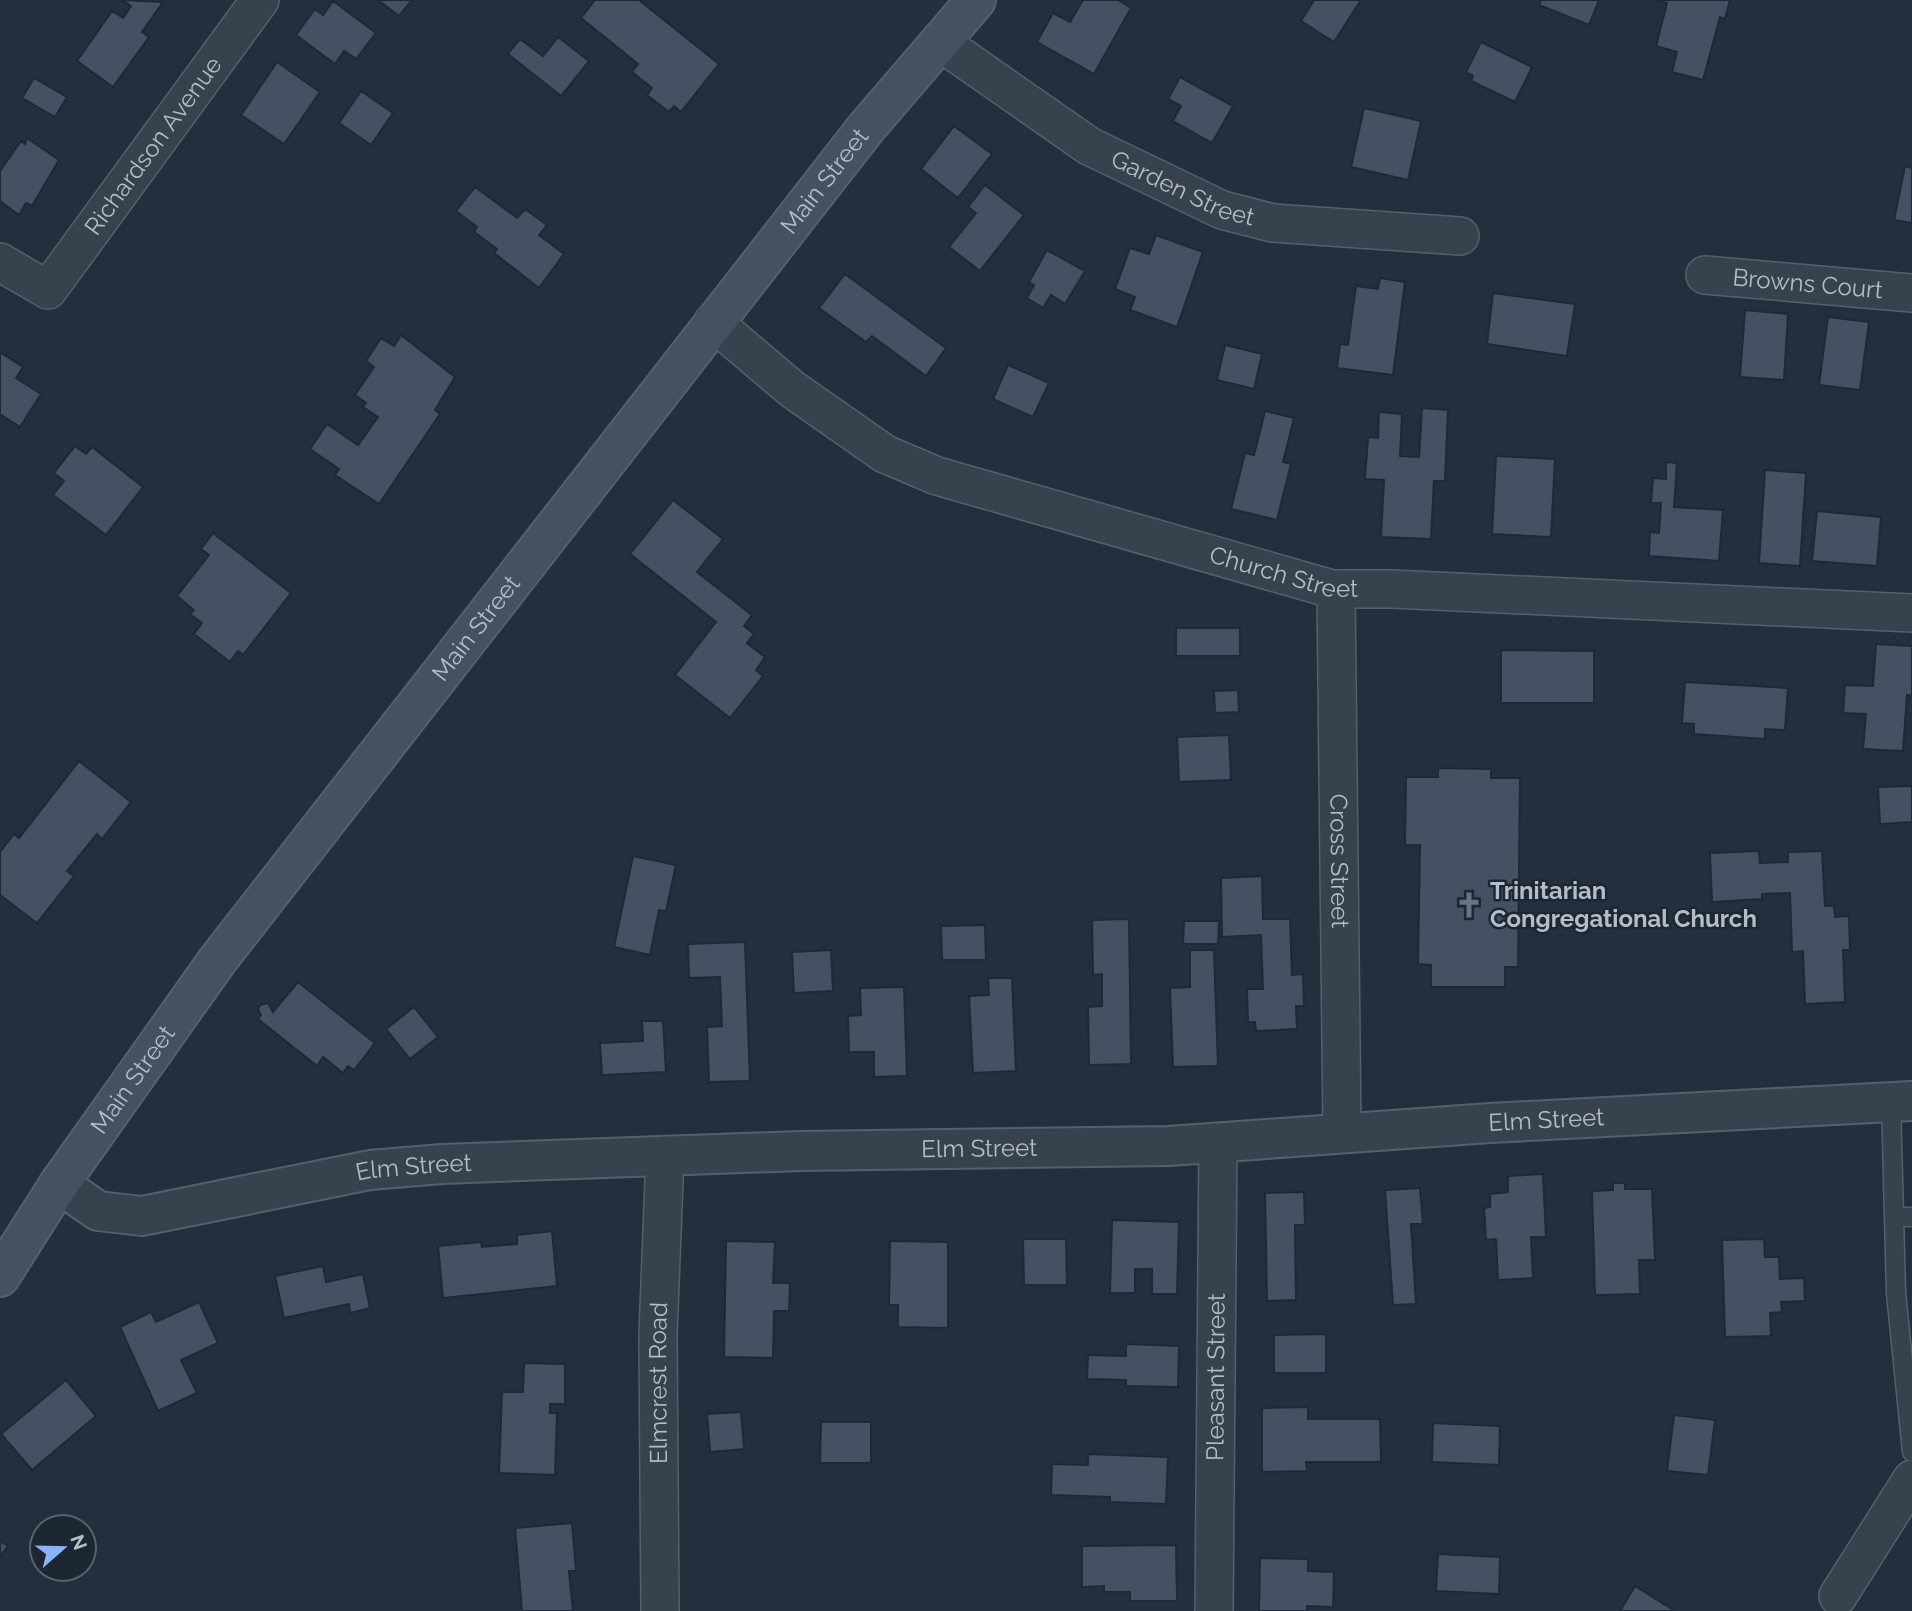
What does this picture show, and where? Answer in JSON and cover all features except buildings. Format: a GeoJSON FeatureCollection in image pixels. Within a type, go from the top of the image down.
{"type":"FeatureCollection","features":[{"type":"Feature","properties":{"kind":"main road","name":"Main Street"},"geometry":{"type":"LineString","coordinates":[[0,1277],[59,1184],[217,961],[866,128],[976,0]]}},
{"type":"Feature","properties":{"kind":"street","name":"Richardson Avenue"},"geometry":{"type":"LineString","coordinates":[[0,262],[48,290],[260,0]]}},
{"type":"Feature","properties":{"kind":"street","name":"Garden Street"},"geometry":{"type":"LineString","coordinates":[[940,42],[1089,146],[1222,210],[1273,223],[1460,236]]}},
{"type":"Feature","properties":{"kind":"street","name":"Browns Court"},"geometry":{"type":"LineString","coordinates":[[1705,275],[1912,293]]}},
{"type":"Feature","properties":{"kind":"street","name":"Church Street"},"geometry":{"type":"LineString","coordinates":[[713,322],[792,388],[885,454],[937,476],[1017,501],[1336,590],[1392,589],[1912,613]]}},
{"type":"Feature","properties":{"kind":"street","name":"Cross Street"},"geometry":{"type":"LineString","coordinates":[[1336,590],[1342,1133]]}},
{"type":"Feature","properties":{"kind":"street","name":"Elm Street"},"geometry":{"type":"LineString","coordinates":[[59,1184],[98,1211],[142,1216],[370,1170],[505,1160],[1218,1143],[1342,1133],[1901,1101]]}},
{"type":"Feature","properties":{"kind":"street","name":"Pleasant Street"},"geometry":{"type":"LineString","coordinates":[[1214,1611],[1218,1143]]}},
{"type":"Feature","properties":{"kind":"street","name":"Elmcrest Road"},"geometry":{"type":"LineString","coordinates":[[660,1611],[658,1334],[664,1155]]}},
{"type":"Feature","properties":{"kind":"street"},"geometry":{"type":"LineString","coordinates":[[1838,1596],[1912,1479]]}},
{"type":"Feature","properties":{"kind":"lane"},"geometry":{"type":"LineString","coordinates":[[1901,1101],[1903,1217],[1896,1293],[1912,1452]]}},
{"type":"Feature","properties":{"kind":"place","name":"Trinitarian Congregational Church"},"geometry":{"type":"Point","coordinates":[1469,905]}}]}
